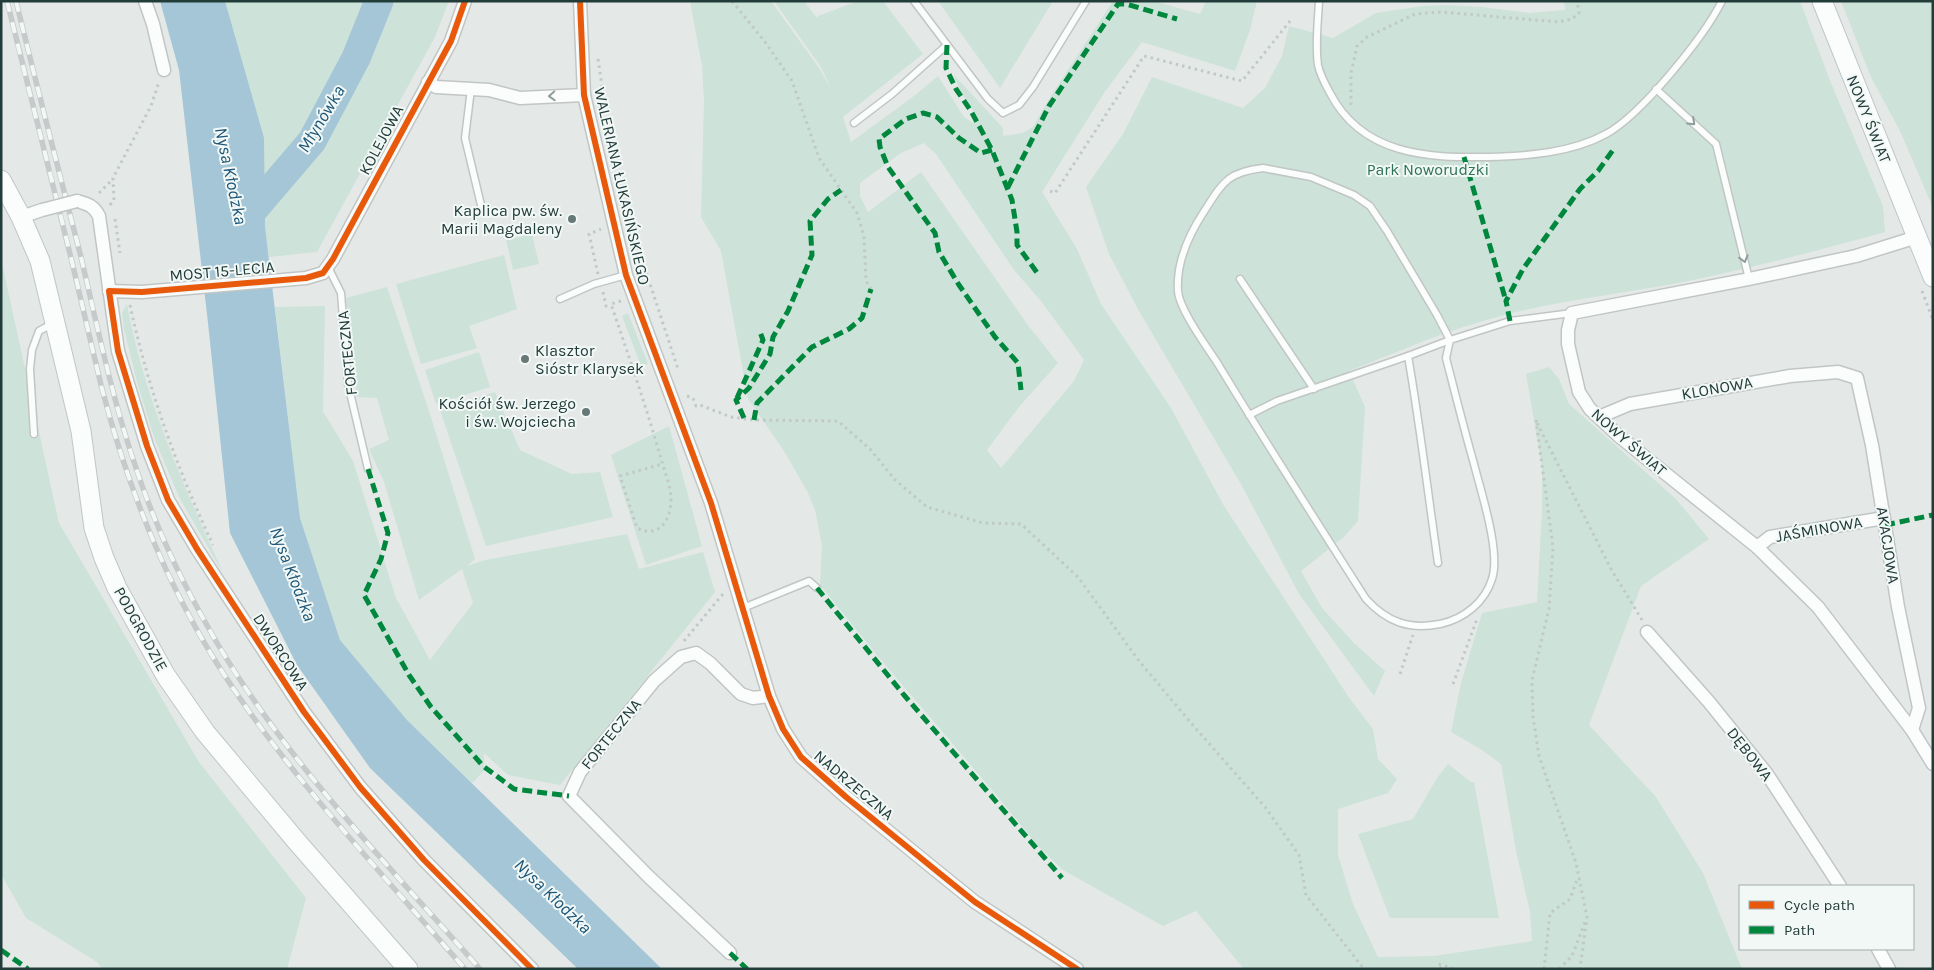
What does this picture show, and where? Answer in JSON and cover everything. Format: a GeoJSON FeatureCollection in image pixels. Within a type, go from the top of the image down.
{"type":"FeatureCollection","features":[{"type":"Feature","properties":{"kind":"main road","name":"NOWY ŚWIAT"},"geometry":{"type":"LineString","coordinates":[[1822,1],[1933,277]]}},
{"type":"Feature","properties":{"kind":"main road","name":"PODGRODZIE"},"geometry":{"type":"LineString","coordinates":[[1,180],[21,216],[40,261],[81,431],[95,533],[111,575],[131,616],[181,698],[205,732],[298,843],[408,969]]}},
{"type":"Feature","properties":{"kind":"street"},"geometry":{"type":"LineString","coordinates":[[145,1],[153,24],[164,70]]}},
{"type":"Feature","properties":{"kind":"street","name":"KOLEJOWA"},"geometry":{"type":"LineString","coordinates":[[328,267],[451,41],[465,1]]}},
{"type":"Feature","properties":{"kind":"street","name":"WALERIANA ŁUKASIŃSKIEGO"},"geometry":{"type":"LineString","coordinates":[[580,1],[584,95],[626,276],[683,428]]}},
{"type":"Feature","properties":{"kind":"street"},"geometry":{"type":"LineString","coordinates":[[428,82],[436,87],[489,90],[520,98],[584,95]]}},
{"type":"Feature","properties":{"kind":"street","name":"DWORCOWA"},"geometry":{"type":"LineString","coordinates":[[21,216],[78,201],[87,203],[95,208],[99,216],[118,351],[147,446],[168,500],[197,549],[304,712],[360,787],[424,860],[532,969]]}},
{"type":"Feature","properties":{"kind":"street"},"geometry":{"type":"LineString","coordinates":[[1572,314],[1856,256],[1917,236]]}},
{"type":"Feature","properties":{"kind":"street","name":"MOST 15-LECIA"},"geometry":{"type":"LineString","coordinates":[[127,291],[142,292],[306,278],[316,276],[328,267]]}},
{"type":"Feature","properties":{"kind":"street"},"geometry":{"type":"LineString","coordinates":[[110,291],[127,291]]}},
{"type":"Feature","properties":{"kind":"street","name":"NOWY ŚWIAT"},"geometry":{"type":"LineString","coordinates":[[1572,314],[1568,330],[1568,344],[1579,392],[1590,409],[1635,449],[1757,547],[1818,607],[1912,730],[1933,764]]}},
{"type":"Feature","properties":{"kind":"street","name":"KLONOWA"},"geometry":{"type":"LineString","coordinates":[[1599,417],[1630,404],[1667,397],[1790,376],[1838,372]]}},
{"type":"Feature","properties":{"kind":"street","name":"AKACJOWA"},"geometry":{"type":"LineString","coordinates":[[1838,372],[1857,378],[1872,445],[1898,607],[1919,708],[1912,730]]}},
{"type":"Feature","properties":{"kind":"street","name":"NADRZECZNA"},"geometry":{"type":"LineString","coordinates":[[683,428],[711,503],[769,696],[784,729],[801,757],[846,797],[975,902],[1077,969]]}},
{"type":"Feature","properties":{"kind":"street","name":"JAŚMINOWA"},"geometry":{"type":"LineString","coordinates":[[1757,547],[1770,537],[1884,518]]}},
{"type":"Feature","properties":{"kind":"street","name":"DĘBOWA"},"geometry":{"type":"LineString","coordinates":[[1647,632],[1709,702],[1767,774],[1839,885]]}},
{"type":"Feature","properties":{"kind":"street"},"geometry":{"type":"LineString","coordinates":[[681,657],[696,653],[710,663],[741,694],[753,698],[769,696]]}},
{"type":"Feature","properties":{"kind":"street","name":"FORTECZNA"},"geometry":{"type":"LineString","coordinates":[[681,657],[654,681],[580,772],[569,796],[649,877],[730,953]]}},
{"type":"Feature","properties":{"kind":"street"},"geometry":{"type":"LineString","coordinates":[[1879,950],[1889,969]]}},
{"type":"Feature","properties":{"kind":"lane"},"geometry":{"type":"LineString","coordinates":[[914,1],[988,99],[1003,113],[1019,105],[1033,87],[1086,1]]}},
{"type":"Feature","properties":{"kind":"lane"},"geometry":{"type":"LineString","coordinates":[[1319,1],[1317,53],[1319,68],[1335,102],[1345,117],[1355,126],[1388,144],[1408,152],[1444,157],[1545,153],[1584,144],[1607,134],[1627,119],[1678,64],[1714,17],[1722,1]]}},
{"type":"Feature","properties":{"kind":"lane"},"geometry":{"type":"LineString","coordinates":[[854,123],[892,94],[947,45]]}},
{"type":"Feature","properties":{"kind":"lane"},"geometry":{"type":"LineString","coordinates":[[471,89],[465,138],[481,205]]}},
{"type":"Feature","properties":{"kind":"lane"},"geometry":{"type":"LineString","coordinates":[[1656,89],[1716,144],[1749,279]]}},
{"type":"Feature","properties":{"kind":"lane"},"geometry":{"type":"LineString","coordinates":[[1263,168],[1311,177],[1354,195],[1370,206],[1387,231],[1450,340],[1446,358],[1487,514],[1494,558],[1493,578],[1479,604],[1458,617],[1443,623],[1417,625],[1406,625],[1392,621],[1375,609],[1366,599],[1249,415],[1186,312],[1178,293],[1179,271],[1184,248],[1218,190],[1233,174],[1263,168]]}},
{"type":"Feature","properties":{"kind":"lane","name":"FORTECZNA"},"geometry":{"type":"LineString","coordinates":[[328,267],[341,293],[348,384],[368,470]]}},
{"type":"Feature","properties":{"kind":"lane"},"geometry":{"type":"LineString","coordinates":[[560,299],[600,282],[626,276]]}},
{"type":"Feature","properties":{"kind":"lane"},"geometry":{"type":"LineString","coordinates":[[1240,279],[1314,389]]}},
{"type":"Feature","properties":{"kind":"lane"},"geometry":{"type":"LineString","coordinates":[[1249,415],[1277,401],[1450,340],[1510,321],[1572,314]]}},
{"type":"Feature","properties":{"kind":"lane"},"geometry":{"type":"LineString","coordinates":[[34,434],[30,369],[32,350],[39,331],[56,322]]}},
{"type":"Feature","properties":{"kind":"lane"},"geometry":{"type":"LineString","coordinates":[[1408,356],[1417,407],[1422,457],[1438,563]]}},
{"type":"Feature","properties":{"kind":"lane"},"geometry":{"type":"LineString","coordinates":[[743,608],[809,581],[817,588]]}},
{"type":"Feature","properties":{"kind":"path"},"geometry":{"type":"LineString","coordinates":[[732,1],[765,42],[792,81],[819,158],[857,213],[864,236],[866,281],[871,289]]}},
{"type":"Feature","properties":{"kind":"path"},"geometry":{"type":"LineString","coordinates":[[1345,117],[1351,104],[1351,73],[1357,46],[1367,37],[1378,31],[1416,14],[1441,12],[1559,22],[1572,19],[1579,13],[1577,1]]}},
{"type":"Feature","properties":{"kind":"path"},"geometry":{"type":"LineString","coordinates":[[1050,191],[1055,193],[1144,56],[1242,81],[1290,21]]}},
{"type":"Feature","properties":{"kind":"path"},"geometry":{"type":"LineString","coordinates":[[597,51],[609,133]]}},
{"type":"Feature","properties":{"kind":"path"},"geometry":{"type":"LineString","coordinates":[[99,193],[113,178],[150,106],[164,70]]}},
{"type":"Feature","properties":{"kind":"path"},"geometry":{"type":"LineString","coordinates":[[110,205],[114,200],[113,178]]}},
{"type":"Feature","properties":{"kind":"path"},"geometry":{"type":"LineString","coordinates":[[628,215],[678,370]]}},
{"type":"Feature","properties":{"kind":"path"},"geometry":{"type":"LineString","coordinates":[[599,220],[601,229],[589,234],[606,306],[627,300]]}},
{"type":"Feature","properties":{"kind":"path"},"geometry":{"type":"LineString","coordinates":[[127,291],[138,340],[158,411],[194,504],[216,551]]}},
{"type":"Feature","properties":{"kind":"path"},"geometry":{"type":"LineString","coordinates":[[611,304],[651,422],[672,497],[670,512],[665,523],[656,531],[646,532],[637,528],[620,476],[662,464]]}},
{"type":"Feature","properties":{"kind":"path"},"geometry":{"type":"LineString","coordinates":[[685,388],[688,397],[693,398],[696,406],[700,404],[731,416],[754,420],[838,421],[871,450],[894,479],[927,507],[983,523],[1020,524],[1078,576],[1140,661],[1191,723],[1265,807],[1299,855],[1306,895],[1364,969]]}},
{"type":"Feature","properties":{"kind":"path"},"geometry":{"type":"LineString","coordinates":[[1580,969],[1587,917],[1576,863],[1539,756],[1533,717],[1532,680],[1549,609],[1553,547],[1536,420],[1611,569],[1639,612],[1647,632]]}},
{"type":"Feature","properties":{"kind":"path"},"geometry":{"type":"LineString","coordinates":[[681,657],[678,649],[725,592]]}},
{"type":"Feature","properties":{"kind":"path"},"geometry":{"type":"LineString","coordinates":[[1453,684],[1476,620],[1479,604]]}},
{"type":"Feature","properties":{"kind":"path"},"geometry":{"type":"LineString","coordinates":[[1400,674],[1417,625]]}},
{"type":"Feature","properties":{"kind":"path"},"geometry":{"type":"LineString","coordinates":[[1544,969],[1550,913],[1570,899],[1579,877]]}},
{"type":"Feature","properties":{"kind":"path"},"geometry":{"type":"LineString","coordinates":[[1559,969],[1572,956],[1587,917]]}},
{"type":"Feature","properties":{"kind":"path"},"geometry":{"type":"LineString","coordinates":[[1440,969],[1438,964],[1455,969]]}},
{"type":"Feature","properties":{"kind":"green space"},"geometry":{"type":"Polygon","coordinates":[[[225,1],[449,1],[435,37],[317,252],[269,257],[230,21],[225,1]]]}},
{"type":"Feature","properties":{"kind":"green space"},"geometry":{"type":"Polygon","coordinates":[[[690,1],[771,1],[819,68],[831,89],[821,67],[774,1],[804,1],[817,18],[858,1],[883,1],[923,54],[843,117],[851,142],[938,76],[964,117],[973,123],[974,112],[960,90],[954,75],[1003,128],[1003,136],[1023,133],[1033,127],[1049,99],[1113,1],[1153,1],[1200,14],[1206,1],[1257,1],[1250,30],[1235,71],[1142,42],[1104,93],[1042,192],[1077,249],[1101,304],[1171,408],[1224,506],[1350,699],[1373,729],[1378,759],[1397,779],[1388,793],[1338,809],[1338,855],[1353,904],[1378,957],[1434,956],[1532,941],[1530,912],[1516,851],[1501,764],[1482,750],[1451,732],[1461,683],[1482,613],[1537,602],[1542,510],[1542,467],[1526,374],[1549,367],[1559,379],[1569,404],[1676,499],[1709,539],[1641,586],[1589,725],[1656,797],[1703,873],[1742,969],[1244,969],[1196,911],[1163,926],[1063,870],[1038,846],[820,585],[822,545],[815,510],[807,491],[784,451],[748,399],[721,251],[701,217],[704,100],[702,66],[690,1]],[[924,143],[901,153],[860,183],[860,196],[868,212],[921,172],[1027,324],[1058,363],[1019,407],[987,450],[1001,468],[1074,381],[1084,360],[1041,301],[1014,270],[936,154],[924,143]]]}},
{"type":"Feature","properties":{"kind":"green space"},"geometry":{"type":"Polygon","coordinates":[[[938,1],[1053,1],[1000,88],[938,1]]]}},
{"type":"Feature","properties":{"kind":"green space","name":"Park Noworudzki"},"geometry":{"type":"Polygon","coordinates":[[[1564,1],[1800,1],[1831,83],[1883,206],[1885,232],[1708,277],[1557,303],[1508,314],[1415,344],[1349,371],[1365,407],[1358,521],[1344,537],[1301,571],[1322,608],[1354,643],[1385,671],[1374,696],[1299,594],[1242,486],[1139,311],[1109,254],[1086,187],[1123,134],[1152,77],[1243,108],[1265,88],[1282,56],[1289,26],[1333,38],[1376,13],[1423,6],[1447,5],[1529,13],[1565,10],[1564,1]]]}},
{"type":"Feature","properties":{"kind":"green space"},"geometry":{"type":"Polygon","coordinates":[[[1841,1],[1933,1],[1933,208],[1901,133],[1870,75],[1841,1]]]}},
{"type":"Feature","properties":{"kind":"green space"},"geometry":{"type":"Polygon","coordinates":[[[532,234],[539,264],[513,270],[506,240],[532,234]]]}},
{"type":"Feature","properties":{"kind":"green space"},"geometry":{"type":"Polygon","coordinates":[[[504,255],[517,309],[469,326],[477,348],[421,364],[396,284],[504,255]]]}},
{"type":"Feature","properties":{"kind":"green space"},"geometry":{"type":"Polygon","coordinates":[[[1,259],[59,523],[199,762],[306,898],[287,969],[102,969],[97,962],[26,918],[1,874],[1,259]]]}},
{"type":"Feature","properties":{"kind":"green space"},"geometry":{"type":"Polygon","coordinates":[[[387,287],[429,411],[475,559],[467,566],[485,560],[627,534],[639,569],[703,552],[715,592],[560,785],[508,775],[484,753],[484,771],[472,783],[407,720],[340,640],[300,518],[275,307],[325,306],[323,411],[353,461],[396,598],[430,660],[473,603],[462,569],[419,600],[384,482],[369,449],[389,440],[377,398],[357,397],[346,298],[387,287]]]}},
{"type":"Feature","properties":{"kind":"green space"},"geometry":{"type":"Polygon","coordinates":[[[127,304],[134,339],[167,441],[223,573],[179,497],[155,440],[137,382],[124,329],[122,313],[127,304]]]}},
{"type":"Feature","properties":{"kind":"green space"},"geometry":{"type":"Polygon","coordinates":[[[628,313],[648,364],[641,366],[622,316],[628,313]]]}},
{"type":"Feature","properties":{"kind":"green space"},"geometry":{"type":"Polygon","coordinates":[[[479,352],[490,387],[436,404],[425,370],[479,352]]]}},
{"type":"Feature","properties":{"kind":"green space"},"geometry":{"type":"Polygon","coordinates":[[[495,392],[520,450],[572,474],[600,472],[613,517],[486,546],[440,410],[495,392]]]}},
{"type":"Feature","properties":{"kind":"green space"},"geometry":{"type":"Polygon","coordinates":[[[669,426],[702,546],[646,565],[611,455],[669,426]]]}},
{"type":"Feature","properties":{"kind":"green space"},"geometry":{"type":"Polygon","coordinates":[[[1448,764],[1471,782],[1474,782],[1499,918],[1390,918],[1358,834],[1413,819],[1437,778],[1448,764]]]}},
{"type":"Feature","properties":{"kind":"water","name":"Nysa Kłodzka"},"geometry":{"type":"Polygon","coordinates":[[[160,1],[225,1],[264,138],[265,227],[300,518],[340,640],[407,720],[662,969],[578,969],[370,768],[297,665],[230,533],[179,70],[160,1]]]}},
{"type":"Feature","properties":{"kind":"waterway","name":"Młynówka"},"geometry":{"type":"LineString","coordinates":[[242,223],[312,141],[356,58],[379,1]]}},
{"type":"Feature","properties":{"kind":"railway"},"geometry":{"type":"LineString","coordinates":[[7,1],[101,385],[134,493],[163,563],[197,630],[216,662],[272,743],[334,820],[465,969]]}},
{"type":"Feature","properties":{"kind":"railway"},"geometry":{"type":"LineString","coordinates":[[16,1],[125,434],[156,521],[193,601],[232,668],[263,714],[297,758],[368,844],[480,969]]}},
{"type":"Feature","properties":{"kind":"marked path"},"geometry":{"type":"LineString","coordinates":[[1008,187],[1049,106],[1118,4],[1126,4],[1177,19]]}},
{"type":"Feature","properties":{"kind":"marked path"},"geometry":{"type":"LineString","coordinates":[[947,45],[946,68],[956,89],[971,111],[992,150],[1012,200],[1017,245],[1038,274]]}},
{"type":"Feature","properties":{"kind":"marked path"},"geometry":{"type":"LineString","coordinates":[[992,150],[981,153],[959,138],[937,117],[923,113],[906,119],[879,139],[888,167],[935,233],[939,252],[959,285],[995,337],[1018,363],[1021,390]]}},
{"type":"Feature","properties":{"kind":"marked path"},"geometry":{"type":"LineString","coordinates":[[1510,321],[1506,301],[1523,269],[1580,189],[1598,171],[1613,150]]}},
{"type":"Feature","properties":{"kind":"marked path"},"geometry":{"type":"LineString","coordinates":[[1464,157],[1506,301]]}},
{"type":"Feature","properties":{"kind":"marked path"},"geometry":{"type":"LineString","coordinates":[[744,418],[736,400],[749,388],[770,354],[773,337],[788,311],[812,255],[810,221],[828,199],[841,190]]}},
{"type":"Feature","properties":{"kind":"marked path"},"geometry":{"type":"LineString","coordinates":[[754,420],[757,403],[812,347],[849,329],[862,318],[871,289]]}},
{"type":"Feature","properties":{"kind":"marked path"},"geometry":{"type":"LineString","coordinates":[[737,398],[763,340],[760,332]]}},
{"type":"Feature","properties":{"kind":"marked path"},"geometry":{"type":"LineString","coordinates":[[368,469],[388,533],[381,559],[364,595],[409,675],[431,707],[483,766],[514,789],[569,796]]}},
{"type":"Feature","properties":{"kind":"marked path"},"geometry":{"type":"LineString","coordinates":[[1885,525],[1933,515]]}},
{"type":"Feature","properties":{"kind":"marked path"},"geometry":{"type":"LineString","coordinates":[[817,588],[904,695],[1062,878]]}},
{"type":"Feature","properties":{"kind":"marked path"},"geometry":{"type":"LineString","coordinates":[[1,950],[28,969]]}},
{"type":"Feature","properties":{"kind":"marked path"},"geometry":{"type":"LineString","coordinates":[[730,953],[747,969]]}},
{"type":"Feature","properties":{"kind":"cycle path"},"geometry":{"type":"LineString","coordinates":[[465,1],[451,41],[333,259],[323,273],[306,278],[142,292],[109,291],[118,351],[147,446],[168,500],[197,549],[304,712],[360,787],[424,860],[532,969]]}},
{"type":"Feature","properties":{"kind":"cycle path"},"geometry":{"type":"LineString","coordinates":[[580,1],[584,95],[626,275],[711,503],[769,696],[783,729],[801,757],[846,797],[975,902],[1077,969]]}},
{"type":"Feature","properties":{"kind":"place","name":"Kaplica pw. św. Marii Magdaleny"},"geometry":{"type":"Point","coordinates":[572,219]}},
{"type":"Feature","properties":{"kind":"place","name":"Klasztor Sióstr Klarysek"},"geometry":{"type":"Point","coordinates":[525,359]}},
{"type":"Feature","properties":{"kind":"place","name":"Kościół św. Jerzego i św. Wojciecha"},"geometry":{"type":"Point","coordinates":[586,412]}}]}
